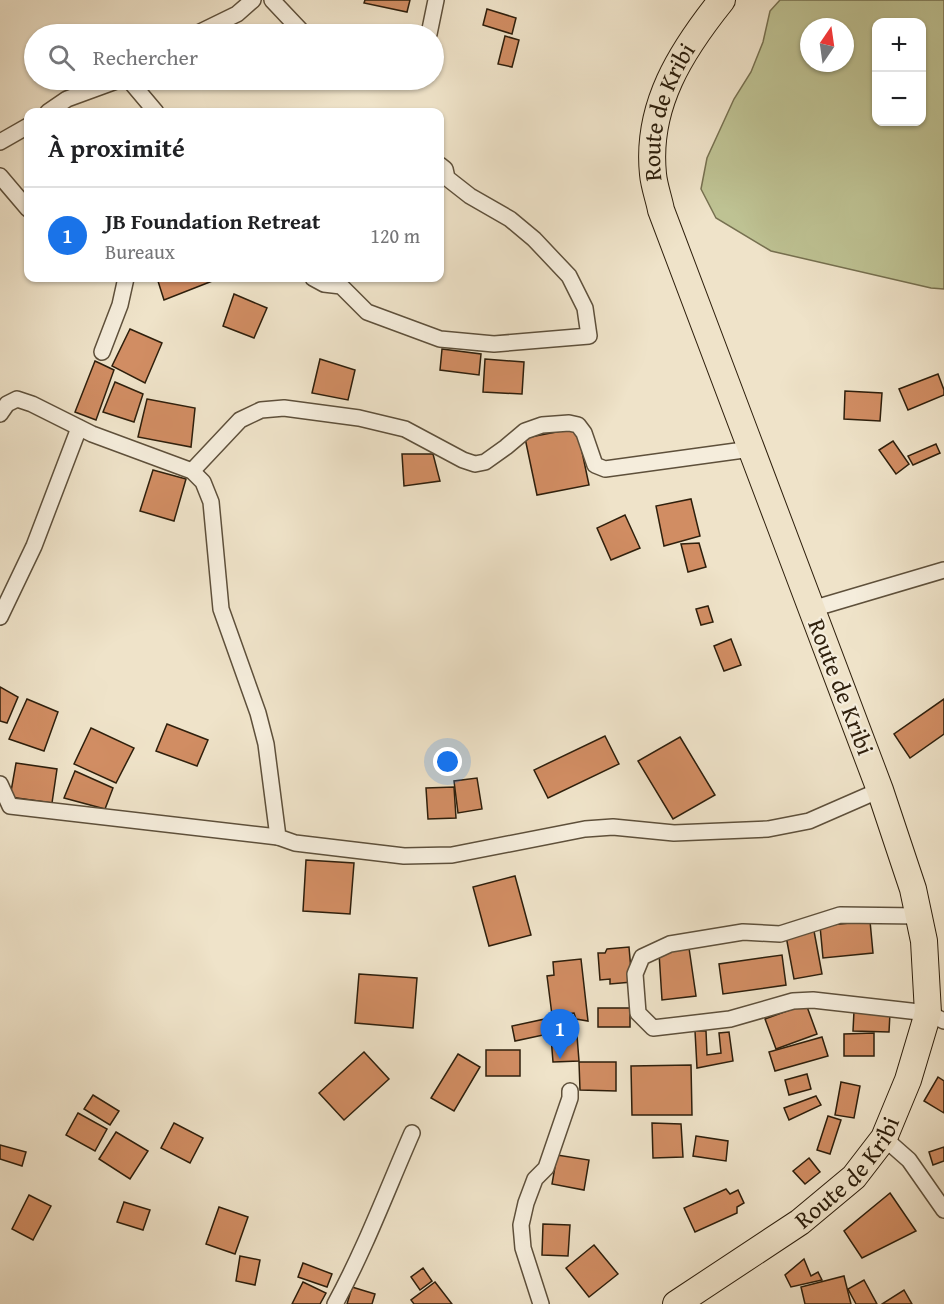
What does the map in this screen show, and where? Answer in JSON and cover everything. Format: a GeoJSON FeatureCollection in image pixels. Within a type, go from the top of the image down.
{"type":"FeatureCollection","features":[{"type":"Feature","properties":{"kind":"main road","name":"Route de Kribi"},"geometry":{"type":"LineString","coordinates":[[676,1304],[800,1222],[854,1177],[884,1138],[936,1017],[913,889],[880,789],[662,210],[653,176],[652,144],[658,110],[671,75],[698,31],[722,0]]}},
{"type":"Feature","properties":{"kind":"street"},"geometry":{"type":"LineString","coordinates":[[216,24],[237,14],[253,0]]}},
{"type":"Feature","properties":{"kind":"street"},"geometry":{"type":"LineString","coordinates":[[272,0],[295,24]]}},
{"type":"Feature","properties":{"kind":"street"},"geometry":{"type":"LineString","coordinates":[[431,24],[436,0]]}},
{"type":"Feature","properties":{"kind":"street"},"geometry":{"type":"LineString","coordinates":[[54,108],[68,99],[92,90]]}},
{"type":"Feature","properties":{"kind":"street"},"geometry":{"type":"LineString","coordinates":[[137,90],[153,108]]}},
{"type":"Feature","properties":{"kind":"street"},"geometry":{"type":"LineString","coordinates":[[0,142],[24,128]]}},
{"type":"Feature","properties":{"kind":"street"},"geometry":{"type":"LineString","coordinates":[[320,282],[341,286],[367,312],[440,339],[494,344],[589,336],[585,308],[569,276],[534,239],[510,219],[470,196],[447,178],[444,168]]}},
{"type":"Feature","properties":{"kind":"street"},"geometry":{"type":"LineString","coordinates":[[0,176],[24,204]]}},
{"type":"Feature","properties":{"kind":"street"},"geometry":{"type":"LineString","coordinates":[[102,352],[120,305],[125,282]]}},
{"type":"Feature","properties":{"kind":"street"},"geometry":{"type":"LineString","coordinates":[[0,414],[7,404],[17,399],[32,404],[92,434],[192,471],[203,482],[211,502],[221,609],[258,713],[266,744],[278,837]]}},
{"type":"Feature","properties":{"kind":"street"},"geometry":{"type":"LineString","coordinates":[[192,471],[240,420],[261,410],[284,408],[359,418],[405,429],[475,464],[485,462],[525,431],[542,425],[569,423],[578,425],[584,433],[595,465],[605,469],[751,449]]}},
{"type":"Feature","properties":{"kind":"street"},"geometry":{"type":"LineString","coordinates":[[0,617],[34,546],[79,428]]}},
{"type":"Feature","properties":{"kind":"street"},"geometry":{"type":"LineString","coordinates":[[812,609],[944,570]]}},
{"type":"Feature","properties":{"kind":"street"},"geometry":{"type":"LineString","coordinates":[[0,784],[10,806],[278,837],[295,843],[404,856],[452,855],[585,829],[613,827],[674,833],[768,829],[808,821],[880,789]]}},
{"type":"Feature","properties":{"kind":"street"},"geometry":{"type":"LineString","coordinates":[[919,916],[840,915],[780,934],[743,932],[670,944],[642,957],[635,974],[638,1013],[653,1028],[730,1019],[793,1001],[813,1000],[936,1017]]}},
{"type":"Feature","properties":{"kind":"street"},"geometry":{"type":"LineString","coordinates":[[541,1304],[523,1248],[521,1225],[535,1179],[546,1168],[570,1098],[570,1091]]}},
{"type":"Feature","properties":{"kind":"street"},"geometry":{"type":"LineString","coordinates":[[335,1304],[412,1133]]}},
{"type":"Feature","properties":{"kind":"street"},"geometry":{"type":"LineString","coordinates":[[884,1138],[909,1160],[944,1210]]}},
{"type":"Feature","properties":{"kind":"green space"},"geometry":{"type":"Polygon","coordinates":[[[780,0],[944,0],[944,289],[931,288],[771,251],[716,218],[701,189],[707,158],[734,99],[751,72],[763,42],[770,11],[780,0]]]}},
{"type":"Feature","properties":{"kind":"building"},"geometry":{"type":"Polygon","coordinates":[[[365,0],[410,0],[407,12],[364,3],[365,0]]]}},
{"type":"Feature","properties":{"kind":"building"},"geometry":{"type":"Polygon","coordinates":[[[487,9],[516,18],[512,34],[483,25],[487,9]]]}},
{"type":"Feature","properties":{"kind":"building"},"geometry":{"type":"Polygon","coordinates":[[[505,36],[519,40],[512,67],[498,64],[505,36]]]}},
{"type":"Feature","properties":{"kind":"building"},"geometry":{"type":"Polygon","coordinates":[[[158,282],[210,282],[164,300],[158,282]]]}},
{"type":"Feature","properties":{"kind":"building"},"geometry":{"type":"Polygon","coordinates":[[[234,294],[267,308],[254,338],[223,326],[234,294]]]}},
{"type":"Feature","properties":{"kind":"building"},"geometry":{"type":"Polygon","coordinates":[[[130,329],[162,343],[145,383],[112,366],[130,329]]]}},
{"type":"Feature","properties":{"kind":"building"},"geometry":{"type":"Polygon","coordinates":[[[442,349],[481,354],[479,375],[440,370],[442,349]]]}},
{"type":"Feature","properties":{"kind":"building"},"geometry":{"type":"Polygon","coordinates":[[[320,359],[355,370],[348,400],[312,393],[320,359]]]}},
{"type":"Feature","properties":{"kind":"building"},"geometry":{"type":"Polygon","coordinates":[[[485,359],[524,362],[522,394],[483,392],[485,359]]]}},
{"type":"Feature","properties":{"kind":"building"},"geometry":{"type":"Polygon","coordinates":[[[95,361],[114,370],[96,420],[75,412],[95,361]]]}},
{"type":"Feature","properties":{"kind":"building"},"geometry":{"type":"Polygon","coordinates":[[[938,374],[944,395],[908,410],[899,389],[938,374]]]}},
{"type":"Feature","properties":{"kind":"building"},"geometry":{"type":"Polygon","coordinates":[[[115,382],[143,394],[134,422],[103,412],[115,382]]]}},
{"type":"Feature","properties":{"kind":"building"},"geometry":{"type":"Polygon","coordinates":[[[845,391],[882,393],[880,421],[844,419],[845,391]]]}},
{"type":"Feature","properties":{"kind":"building"},"geometry":{"type":"Polygon","coordinates":[[[147,399],[195,408],[191,447],[138,437],[147,399]]]}},
{"type":"Feature","properties":{"kind":"building"},"geometry":{"type":"Polygon","coordinates":[[[577,428],[589,485],[537,495],[525,438],[577,428]]]}},
{"type":"Feature","properties":{"kind":"building"},"geometry":{"type":"Polygon","coordinates":[[[893,441],[909,464],[896,474],[879,450],[893,441]]]}},
{"type":"Feature","properties":{"kind":"building"},"geometry":{"type":"Polygon","coordinates":[[[936,444],[940,453],[913,465],[908,456],[936,444]]]}},
{"type":"Feature","properties":{"kind":"building"},"geometry":{"type":"Polygon","coordinates":[[[402,454],[433,454],[440,481],[404,486],[402,454]]]}},
{"type":"Feature","properties":{"kind":"building"},"geometry":{"type":"Polygon","coordinates":[[[153,470],[186,479],[174,521],[140,511],[153,470]]]}},
{"type":"Feature","properties":{"kind":"building"},"geometry":{"type":"Polygon","coordinates":[[[691,499],[700,536],[664,546],[656,506],[691,499]]]}},
{"type":"Feature","properties":{"kind":"building"},"geometry":{"type":"Polygon","coordinates":[[[625,515],[640,548],[611,560],[597,528],[625,515]]]}},
{"type":"Feature","properties":{"kind":"building"},"geometry":{"type":"Polygon","coordinates":[[[699,543],[706,567],[688,572],[681,544],[699,543]]]}},
{"type":"Feature","properties":{"kind":"building"},"geometry":{"type":"Polygon","coordinates":[[[708,606],[713,622],[701,625],[696,609],[708,606]]]}},
{"type":"Feature","properties":{"kind":"building"},"geometry":{"type":"Polygon","coordinates":[[[731,639],[741,665],[724,671],[714,646],[731,639]]]}},
{"type":"Feature","properties":{"kind":"building"},"geometry":{"type":"Polygon","coordinates":[[[0,687],[18,697],[7,723],[0,721],[0,687]]]}},
{"type":"Feature","properties":{"kind":"building"},"geometry":{"type":"Polygon","coordinates":[[[27,699],[58,712],[44,751],[9,739],[27,699]]]}},
{"type":"Feature","properties":{"kind":"building"},"geometry":{"type":"Polygon","coordinates":[[[944,699],[944,734],[910,758],[894,734],[944,699]]]}},
{"type":"Feature","properties":{"kind":"building"},"geometry":{"type":"Polygon","coordinates":[[[167,724],[208,740],[197,766],[156,751],[167,724]]]}},
{"type":"Feature","properties":{"kind":"building"},"geometry":{"type":"Polygon","coordinates":[[[91,728],[134,748],[116,783],[74,764],[91,728]]]}},
{"type":"Feature","properties":{"kind":"building"},"geometry":{"type":"Polygon","coordinates":[[[605,736],[619,764],[548,798],[534,770],[605,736]]]}},
{"type":"Feature","properties":{"kind":"building"},"geometry":{"type":"Polygon","coordinates":[[[680,737],[715,795],[673,819],[638,761],[680,737]]]}},
{"type":"Feature","properties":{"kind":"building"},"geometry":{"type":"Polygon","coordinates":[[[16,763],[57,769],[52,803],[10,797],[16,763]]]}},
{"type":"Feature","properties":{"kind":"building"},"geometry":{"type":"Polygon","coordinates":[[[75,771],[113,788],[105,809],[64,798],[75,771]]]}},
{"type":"Feature","properties":{"kind":"building"},"geometry":{"type":"Polygon","coordinates":[[[477,778],[482,809],[458,813],[454,781],[477,778]]]}},
{"type":"Feature","properties":{"kind":"building"},"geometry":{"type":"Polygon","coordinates":[[[454,787],[456,818],[428,819],[426,788],[454,787]]]}},
{"type":"Feature","properties":{"kind":"building"},"geometry":{"type":"Polygon","coordinates":[[[306,860],[354,863],[350,914],[303,911],[306,860]]]}},
{"type":"Feature","properties":{"kind":"building"},"geometry":{"type":"Polygon","coordinates":[[[515,876],[531,935],[489,946],[473,887],[515,876]]]}},
{"type":"Feature","properties":{"kind":"building"},"geometry":{"type":"Polygon","coordinates":[[[870,921],[873,953],[823,958],[820,926],[870,921]]]}},
{"type":"Feature","properties":{"kind":"building"},"geometry":{"type":"Polygon","coordinates":[[[814,931],[822,974],[794,979],[786,936],[814,931]]]}},
{"type":"Feature","properties":{"kind":"building"},"geometry":{"type":"Polygon","coordinates":[[[629,947],[632,982],[610,984],[610,979],[600,980],[598,953],[605,953],[607,949],[629,947]]]}},
{"type":"Feature","properties":{"kind":"building"},"geometry":{"type":"Polygon","coordinates":[[[689,948],[696,996],[662,1000],[659,953],[689,948]]]}},
{"type":"Feature","properties":{"kind":"building"},"geometry":{"type":"Polygon","coordinates":[[[782,955],[786,985],[723,994],[719,964],[782,955]]]}},
{"type":"Feature","properties":{"kind":"building"},"geometry":{"type":"Polygon","coordinates":[[[581,959],[588,1021],[576,1019],[574,1013],[552,1015],[547,976],[554,975],[553,962],[581,959]]]}},
{"type":"Feature","properties":{"kind":"building"},"geometry":{"type":"Polygon","coordinates":[[[359,974],[417,978],[413,1028],[355,1023],[359,974]]]}},
{"type":"Feature","properties":{"kind":"building"},"geometry":{"type":"Polygon","coordinates":[[[806,1004],[817,1034],[776,1049],[765,1019],[806,1004]]]}},
{"type":"Feature","properties":{"kind":"building"},"geometry":{"type":"Polygon","coordinates":[[[598,1008],[630,1008],[630,1027],[598,1027],[598,1008]]]}},
{"type":"Feature","properties":{"kind":"building"},"geometry":{"type":"Polygon","coordinates":[[[854,1011],[890,1013],[889,1032],[853,1031],[854,1011]]]}},
{"type":"Feature","properties":{"kind":"building"},"geometry":{"type":"Polygon","coordinates":[[[545,1019],[548,1034],[515,1041],[512,1026],[545,1019]]]}},
{"type":"Feature","properties":{"kind":"building"},"geometry":{"type":"Polygon","coordinates":[[[576,1023],[579,1061],[553,1062],[550,1024],[576,1023]]]}},
{"type":"Feature","properties":{"kind":"building"},"geometry":{"type":"Polygon","coordinates":[[[695,1031],[706,1031],[707,1055],[721,1053],[719,1033],[729,1032],[733,1061],[697,1068],[695,1031]]]}},
{"type":"Feature","properties":{"kind":"building"},"geometry":{"type":"Polygon","coordinates":[[[874,1033],[874,1056],[844,1056],[844,1034],[874,1033]]]}},
{"type":"Feature","properties":{"kind":"building"},"geometry":{"type":"Polygon","coordinates":[[[822,1037],[828,1056],[775,1071],[769,1052],[822,1037]]]}},
{"type":"Feature","properties":{"kind":"building"},"geometry":{"type":"Polygon","coordinates":[[[486,1050],[520,1050],[520,1076],[486,1076],[486,1050]]]}},
{"type":"Feature","properties":{"kind":"building"},"geometry":{"type":"Polygon","coordinates":[[[364,1052],[389,1079],[344,1120],[319,1093],[364,1052]]]}},
{"type":"Feature","properties":{"kind":"building"},"geometry":{"type":"Polygon","coordinates":[[[458,1054],[480,1067],[454,1111],[431,1098],[458,1054]]]}},
{"type":"Feature","properties":{"kind":"building"},"geometry":{"type":"Polygon","coordinates":[[[579,1062],[616,1062],[616,1091],[580,1090],[579,1062]]]}},
{"type":"Feature","properties":{"kind":"building"},"geometry":{"type":"Polygon","coordinates":[[[691,1065],[692,1115],[632,1115],[631,1066],[691,1065]]]}},
{"type":"Feature","properties":{"kind":"building"},"geometry":{"type":"Polygon","coordinates":[[[807,1074],[811,1089],[789,1095],[785,1080],[807,1074]]]}},
{"type":"Feature","properties":{"kind":"building"},"geometry":{"type":"Polygon","coordinates":[[[938,1077],[944,1081],[944,1113],[924,1101],[938,1077]]]}},
{"type":"Feature","properties":{"kind":"building"},"geometry":{"type":"Polygon","coordinates":[[[841,1082],[860,1086],[854,1118],[835,1115],[841,1082]]]}},
{"type":"Feature","properties":{"kind":"building"},"geometry":{"type":"Polygon","coordinates":[[[93,1095],[119,1111],[110,1125],[84,1109],[93,1095]]]}},
{"type":"Feature","properties":{"kind":"building"},"geometry":{"type":"Polygon","coordinates":[[[816,1096],[821,1105],[789,1120],[784,1108],[816,1096]]]}},
{"type":"Feature","properties":{"kind":"building"},"geometry":{"type":"Polygon","coordinates":[[[78,1113],[107,1129],[95,1151],[66,1135],[78,1113]]]}},
{"type":"Feature","properties":{"kind":"building"},"geometry":{"type":"Polygon","coordinates":[[[828,1116],[841,1120],[830,1154],[817,1150],[828,1116]]]}},
{"type":"Feature","properties":{"kind":"building"},"geometry":{"type":"Polygon","coordinates":[[[174,1123],[203,1138],[190,1163],[161,1148],[174,1123]]]}},
{"type":"Feature","properties":{"kind":"building"},"geometry":{"type":"Polygon","coordinates":[[[652,1123],[681,1124],[683,1157],[653,1158],[652,1123]]]}},
{"type":"Feature","properties":{"kind":"building"},"geometry":{"type":"Polygon","coordinates":[[[116,1132],[148,1151],[130,1179],[99,1159],[116,1132]]]}},
{"type":"Feature","properties":{"kind":"building"},"geometry":{"type":"Polygon","coordinates":[[[696,1136],[728,1141],[726,1161],[693,1156],[696,1136]]]}},
{"type":"Feature","properties":{"kind":"building"},"geometry":{"type":"Polygon","coordinates":[[[0,1145],[26,1152],[22,1166],[0,1159],[0,1145]]]}},
{"type":"Feature","properties":{"kind":"building"},"geometry":{"type":"Polygon","coordinates":[[[944,1147],[944,1161],[933,1165],[929,1152],[944,1147]]]}},
{"type":"Feature","properties":{"kind":"building"},"geometry":{"type":"Polygon","coordinates":[[[557,1155],[589,1160],[584,1190],[552,1184],[557,1155]]]}},
{"type":"Feature","properties":{"kind":"building"},"geometry":{"type":"Polygon","coordinates":[[[809,1158],[820,1172],[805,1184],[793,1171],[809,1158]]]}},
{"type":"Feature","properties":{"kind":"building"},"geometry":{"type":"Polygon","coordinates":[[[726,1189],[730,1194],[738,1190],[744,1203],[737,1207],[737,1213],[695,1232],[684,1208],[726,1189]]]}},
{"type":"Feature","properties":{"kind":"building"},"geometry":{"type":"Polygon","coordinates":[[[890,1193],[916,1231],[862,1258],[844,1231],[890,1193]]]}},
{"type":"Feature","properties":{"kind":"building"},"geometry":{"type":"Polygon","coordinates":[[[29,1195],[51,1206],[33,1240],[12,1229],[29,1195]]]}},
{"type":"Feature","properties":{"kind":"building"},"geometry":{"type":"Polygon","coordinates":[[[124,1202],[150,1210],[143,1230],[117,1222],[124,1202]]]}},
{"type":"Feature","properties":{"kind":"building"},"geometry":{"type":"Polygon","coordinates":[[[219,1207],[248,1217],[235,1254],[206,1244],[219,1207]]]}},
{"type":"Feature","properties":{"kind":"building"},"geometry":{"type":"Polygon","coordinates":[[[543,1224],[570,1225],[568,1256],[542,1255],[543,1224]]]}},
{"type":"Feature","properties":{"kind":"building"},"geometry":{"type":"Polygon","coordinates":[[[594,1245],[618,1274],[589,1297],[566,1268],[594,1245]]]}},
{"type":"Feature","properties":{"kind":"building"},"geometry":{"type":"Polygon","coordinates":[[[240,1256],[260,1260],[255,1285],[236,1281],[240,1256]]]}},
{"type":"Feature","properties":{"kind":"building"},"geometry":{"type":"Polygon","coordinates":[[[804,1259],[811,1276],[818,1272],[822,1280],[791,1287],[785,1275],[804,1259]]]}},
{"type":"Feature","properties":{"kind":"building"},"geometry":{"type":"Polygon","coordinates":[[[303,1263],[332,1274],[327,1287],[298,1277],[303,1263]]]}},
{"type":"Feature","properties":{"kind":"building"},"geometry":{"type":"Polygon","coordinates":[[[423,1268],[432,1281],[420,1290],[411,1277],[423,1268]]]}},
{"type":"Feature","properties":{"kind":"building"},"geometry":{"type":"Polygon","coordinates":[[[844,1276],[851,1304],[805,1304],[801,1287],[844,1276]]]}},
{"type":"Feature","properties":{"kind":"building"},"geometry":{"type":"Polygon","coordinates":[[[864,1280],[877,1304],[856,1304],[848,1289],[864,1280]]]}},
{"type":"Feature","properties":{"kind":"building"},"geometry":{"type":"Polygon","coordinates":[[[303,1282],[326,1293],[320,1304],[292,1304],[303,1282]]]}},
{"type":"Feature","properties":{"kind":"building"},"geometry":{"type":"Polygon","coordinates":[[[435,1282],[452,1304],[414,1304],[411,1300],[435,1282]]]}},
{"type":"Feature","properties":{"kind":"building"},"geometry":{"type":"Polygon","coordinates":[[[352,1287],[375,1294],[372,1304],[347,1304],[352,1287]]]}},
{"type":"Feature","properties":{"kind":"building"},"geometry":{"type":"Polygon","coordinates":[[[904,1290],[912,1304],[882,1304],[904,1290]]]}},
{"type":"Feature","properties":{"kind":"place","name":"JB Foundation Retreat"},"geometry":{"type":"Point","coordinates":[560,1059]}}]}
